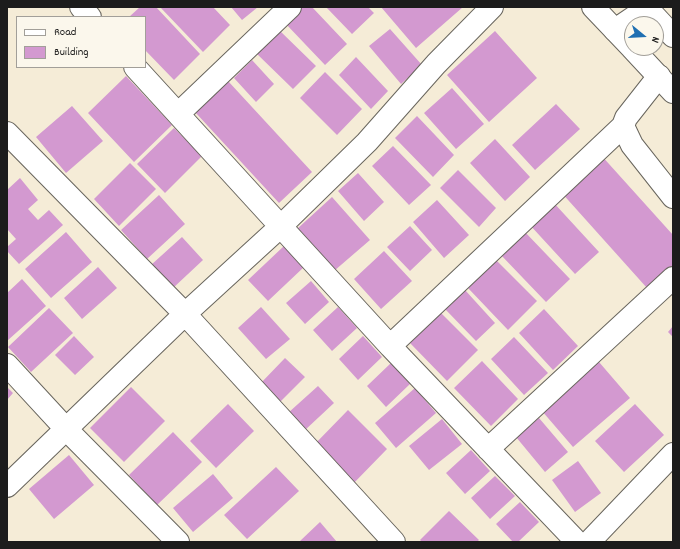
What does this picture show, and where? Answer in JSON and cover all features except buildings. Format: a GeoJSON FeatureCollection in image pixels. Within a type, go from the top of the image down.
{"type":"FeatureCollection","features":[{"type":"Feature","properties":{"kind":"main road"},"geometry":{"type":"LineString","coordinates":[[81,7],[89,16]]}},
{"type":"Feature","properties":{"kind":"main road"},"geometry":{"type":"LineString","coordinates":[[178,114],[290,7]]}},
{"type":"Feature","properties":{"kind":"main road"},"geometry":{"type":"LineString","coordinates":[[7,486],[185,314],[280,227],[367,142],[436,64],[492,7]]}},
{"type":"Feature","properties":{"kind":"main road"},"geometry":{"type":"LineString","coordinates":[[593,7],[624,40]]}},
{"type":"Feature","properties":{"kind":"main road"},"geometry":{"type":"LineString","coordinates":[[615,30],[648,8],[673,36]]}},
{"type":"Feature","properties":{"kind":"main road"},"geometry":{"type":"LineString","coordinates":[[390,346],[623,126],[626,118],[666,84],[640,56]]}},
{"type":"Feature","properties":{"kind":"main road"},"geometry":{"type":"LineString","coordinates":[[136,68],[390,346],[577,542]]}},
{"type":"Feature","properties":{"kind":"main road"},"geometry":{"type":"LineString","coordinates":[[623,126],[632,145],[673,197]]}},
{"type":"Feature","properties":{"kind":"main road"},"geometry":{"type":"LineString","coordinates":[[7,133],[185,314],[394,542]]}},
{"type":"Feature","properties":{"kind":"main road"},"geometry":{"type":"LineString","coordinates":[[488,449],[673,278]]}},
{"type":"Feature","properties":{"kind":"main road"},"geometry":{"type":"LineString","coordinates":[[7,365],[66,430],[178,542]]}},
{"type":"Feature","properties":{"kind":"main road"},"geometry":{"type":"LineString","coordinates":[[589,542],[673,454]]}}]}
